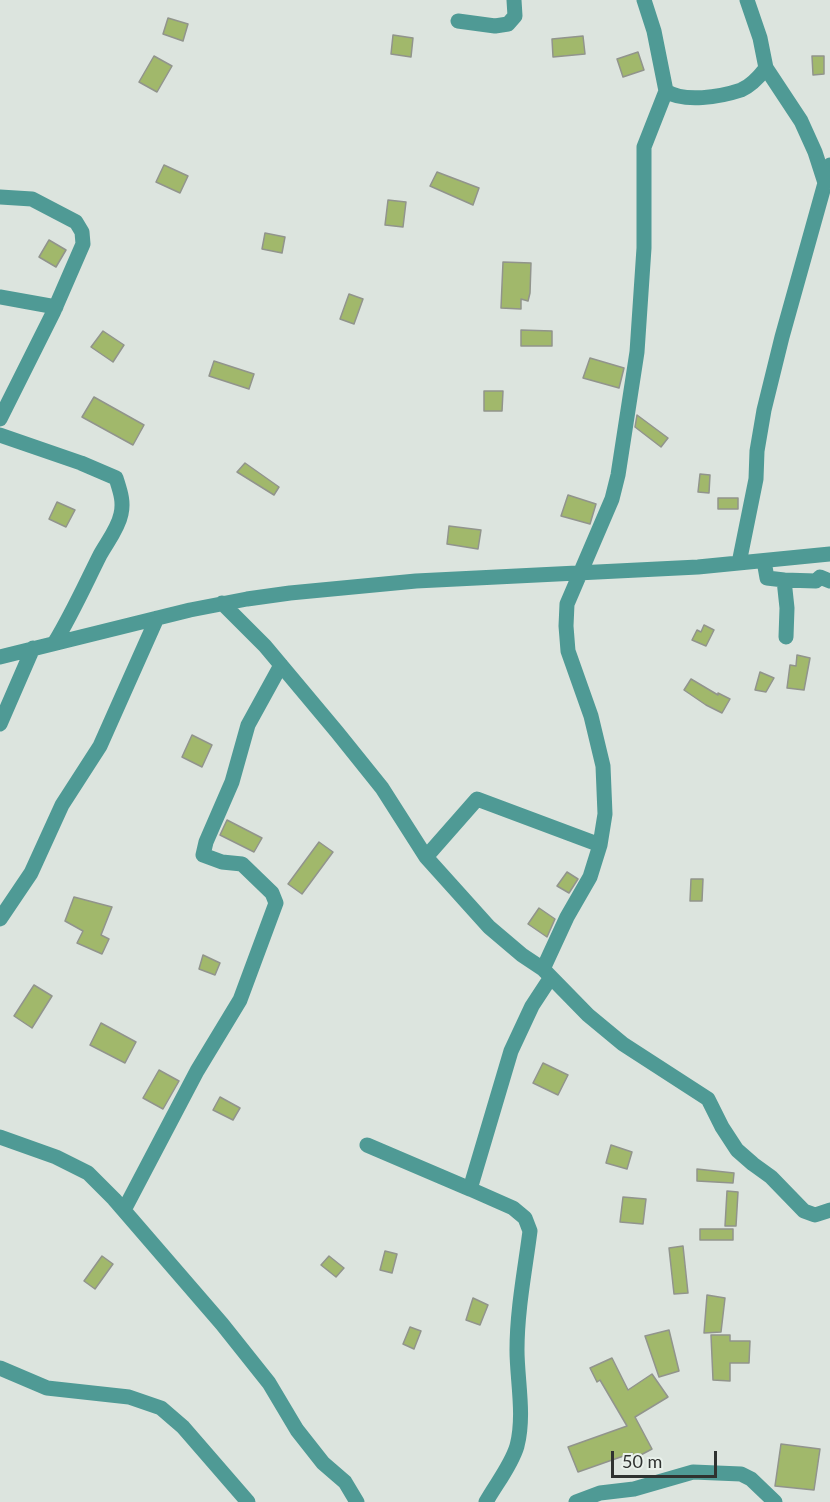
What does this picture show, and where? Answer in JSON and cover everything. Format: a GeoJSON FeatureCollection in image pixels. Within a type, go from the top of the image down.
{"type":"FeatureCollection","features":[{"type":"Feature","properties":{"kind":"street"},"geometry":{"type":"LineString","coordinates":[[458,21],[495,26],[508,24],[515,16],[514,0]]}},
{"type":"Feature","properties":{"kind":"street"},"geometry":{"type":"LineString","coordinates":[[470,1189],[514,1043],[547,973],[567,917],[590,877],[600,845],[605,814],[603,766],[591,716],[568,651],[567,604],[612,499],[618,475],[637,352],[644,248],[644,147],[666,91],[654,31],[644,0]]}},
{"type":"Feature","properties":{"kind":"street"},"geometry":{"type":"LineString","coordinates":[[747,0],[760,39],[766,68],[801,121],[815,152],[825,183]]}},
{"type":"Feature","properties":{"kind":"street"},"geometry":{"type":"LineString","coordinates":[[666,91],[675,97],[700,98],[742,90],[755,81],[766,68]]}},
{"type":"Feature","properties":{"kind":"street"},"geometry":{"type":"LineString","coordinates":[[739,563],[756,479],[757,451],[764,410],[782,336],[830,165]]}},
{"type":"Feature","properties":{"kind":"street"},"geometry":{"type":"LineString","coordinates":[[0,197],[32,199],[76,222],[82,232],[83,244],[56,307],[0,419]]}},
{"type":"Feature","properties":{"kind":"street"},"geometry":{"type":"LineString","coordinates":[[0,297],[56,307]]}},
{"type":"Feature","properties":{"kind":"street"},"geometry":{"type":"LineString","coordinates":[[0,435],[81,463],[116,478],[123,500],[121,516],[56,642]]}},
{"type":"Feature","properties":{"kind":"street"},"geometry":{"type":"LineString","coordinates":[[0,657],[222,603],[290,593],[416,581],[698,567],[830,554]]}},
{"type":"Feature","properties":{"kind":"street"},"geometry":{"type":"LineString","coordinates":[[764,561],[767,578],[816,581],[820,577],[830,581]]}},
{"type":"Feature","properties":{"kind":"street"},"geometry":{"type":"LineString","coordinates":[[784,580],[787,608],[786,637]]}},
{"type":"Feature","properties":{"kind":"street"},"geometry":{"type":"LineString","coordinates":[[222,603],[281,665],[382,788],[426,857],[489,927],[522,956],[547,973],[588,1015],[623,1044],[708,1099],[737,1150],[771,1177],[804,1211],[815,1215],[830,1210]]}},
{"type":"Feature","properties":{"kind":"street"},"geometry":{"type":"LineString","coordinates":[[0,919],[5,901],[31,873],[62,805],[100,746],[157,618]]}},
{"type":"Feature","properties":{"kind":"street"},"geometry":{"type":"LineString","coordinates":[[0,724],[33,648]]}},
{"type":"Feature","properties":{"kind":"street"},"geometry":{"type":"LineString","coordinates":[[124,1210],[197,1071],[240,1000],[276,903],[273,893],[242,864],[222,862],[203,855],[206,842],[232,782],[248,725],[281,665]]}},
{"type":"Feature","properties":{"kind":"street"},"geometry":{"type":"LineString","coordinates":[[426,857],[477,799],[600,845]]}},
{"type":"Feature","properties":{"kind":"street"},"geometry":{"type":"LineString","coordinates":[[0,1137],[56,1157],[88,1173],[124,1210],[222,1324],[269,1383],[297,1430],[323,1463],[345,1482],[357,1502]]}},
{"type":"Feature","properties":{"kind":"street"},"geometry":{"type":"LineString","coordinates":[[368,1145],[513,1209],[525,1218],[530,1231],[517,1349],[519,1392],[517,1445],[512,1459],[486,1502]]}},
{"type":"Feature","properties":{"kind":"street"},"geometry":{"type":"LineString","coordinates":[[0,1368],[47,1388],[129,1397],[161,1408],[183,1427],[249,1502]]}},
{"type":"Feature","properties":{"kind":"street"},"geometry":{"type":"LineString","coordinates":[[576,1502],[600,1493],[634,1490],[693,1472],[741,1474],[751,1479],[775,1502]]}},
{"type":"Feature","properties":{"kind":"building"},"geometry":{"type":"Polygon","coordinates":[[[168,18],[188,24],[183,41],[163,34],[168,18]]]}},
{"type":"Feature","properties":{"kind":"building"},"geometry":{"type":"Polygon","coordinates":[[[393,35],[413,38],[411,57],[391,54],[393,35]]]}},
{"type":"Feature","properties":{"kind":"building"},"geometry":{"type":"Polygon","coordinates":[[[583,36],[585,54],[553,57],[552,39],[583,36]]]}},
{"type":"Feature","properties":{"kind":"building"},"geometry":{"type":"Polygon","coordinates":[[[638,52],[644,70],[623,77],[617,59],[638,52]]]}},
{"type":"Feature","properties":{"kind":"building"},"geometry":{"type":"Polygon","coordinates":[[[154,56],[172,66],[157,92],[139,82],[154,56]]]}},
{"type":"Feature","properties":{"kind":"building"},"geometry":{"type":"Polygon","coordinates":[[[812,56],[824,56],[824,74],[813,75],[812,56]]]}},
{"type":"Feature","properties":{"kind":"building"},"geometry":{"type":"Polygon","coordinates":[[[164,165],[188,176],[180,193],[156,182],[164,165]]]}},
{"type":"Feature","properties":{"kind":"building"},"geometry":{"type":"Polygon","coordinates":[[[437,172],[479,188],[473,205],[430,186],[437,172]]]}},
{"type":"Feature","properties":{"kind":"building"},"geometry":{"type":"Polygon","coordinates":[[[388,200],[406,202],[403,227],[385,225],[388,200]]]}},
{"type":"Feature","properties":{"kind":"building"},"geometry":{"type":"Polygon","coordinates":[[[265,233],[285,237],[282,253],[262,249],[265,233]]]}},
{"type":"Feature","properties":{"kind":"building"},"geometry":{"type":"Polygon","coordinates":[[[49,240],[66,250],[56,267],[39,257],[49,240]]]}},
{"type":"Feature","properties":{"kind":"building"},"geometry":{"type":"Polygon","coordinates":[[[503,262],[531,263],[530,293],[528,301],[521,299],[521,309],[501,308],[503,262]]]}},
{"type":"Feature","properties":{"kind":"building"},"geometry":{"type":"Polygon","coordinates":[[[349,294],[363,299],[354,324],[340,319],[349,294]]]}},
{"type":"Feature","properties":{"kind":"building"},"geometry":{"type":"Polygon","coordinates":[[[521,330],[552,331],[552,346],[521,346],[521,330]]]}},
{"type":"Feature","properties":{"kind":"building"},"geometry":{"type":"Polygon","coordinates":[[[103,331],[124,345],[113,362],[91,347],[103,331]]]}},
{"type":"Feature","properties":{"kind":"building"},"geometry":{"type":"Polygon","coordinates":[[[590,358],[624,368],[619,388],[583,378],[590,358]]]}},
{"type":"Feature","properties":{"kind":"building"},"geometry":{"type":"Polygon","coordinates":[[[214,361],[254,374],[249,389],[209,376],[214,361]]]}},
{"type":"Feature","properties":{"kind":"building"},"geometry":{"type":"Polygon","coordinates":[[[484,391],[503,391],[502,411],[484,411],[484,391]]]}},
{"type":"Feature","properties":{"kind":"building"},"geometry":{"type":"Polygon","coordinates":[[[94,397],[144,425],[133,445],[82,417],[94,397]]]}},
{"type":"Feature","properties":{"kind":"building"},"geometry":{"type":"Polygon","coordinates":[[[637,415],[668,438],[661,447],[635,427],[637,415]]]}},
{"type":"Feature","properties":{"kind":"building"},"geometry":{"type":"Polygon","coordinates":[[[245,463],[279,487],[274,495],[237,472],[245,463]]]}},
{"type":"Feature","properties":{"kind":"building"},"geometry":{"type":"Polygon","coordinates":[[[700,474],[710,475],[709,493],[698,492],[700,474]]]}},
{"type":"Feature","properties":{"kind":"building"},"geometry":{"type":"Polygon","coordinates":[[[568,495],[596,504],[590,524],[561,516],[568,495]]]}},
{"type":"Feature","properties":{"kind":"building"},"geometry":{"type":"Polygon","coordinates":[[[718,498],[738,498],[738,509],[718,509],[718,498]]]}},
{"type":"Feature","properties":{"kind":"building"},"geometry":{"type":"Polygon","coordinates":[[[57,502],[75,510],[66,527],[49,519],[57,502]]]}},
{"type":"Feature","properties":{"kind":"building"},"geometry":{"type":"Polygon","coordinates":[[[449,526],[481,530],[478,549],[447,544],[449,526]]]}},
{"type":"Feature","properties":{"kind":"building"},"geometry":{"type":"Polygon","coordinates":[[[704,625],[714,630],[706,646],[692,640],[697,630],[701,632],[704,625]]]}},
{"type":"Feature","properties":{"kind":"building"},"geometry":{"type":"Polygon","coordinates":[[[797,655],[810,658],[804,690],[787,688],[790,665],[796,666],[797,655]]]}},
{"type":"Feature","properties":{"kind":"building"},"geometry":{"type":"Polygon","coordinates":[[[760,672],[774,678],[766,692],[755,690],[760,672]]]}},
{"type":"Feature","properties":{"kind":"building"},"geometry":{"type":"Polygon","coordinates":[[[691,679],[718,695],[718,693],[730,699],[722,713],[684,690],[691,679]]]}},
{"type":"Feature","properties":{"kind":"building"},"geometry":{"type":"Polygon","coordinates":[[[192,735],[212,745],[202,767],[182,757],[192,735]]]}},
{"type":"Feature","properties":{"kind":"building"},"geometry":{"type":"Polygon","coordinates":[[[227,820],[262,838],[254,852],[220,835],[227,820]]]}},
{"type":"Feature","properties":{"kind":"building"},"geometry":{"type":"Polygon","coordinates":[[[319,842],[333,852],[302,894],[288,884],[319,842]]]}},
{"type":"Feature","properties":{"kind":"building"},"geometry":{"type":"Polygon","coordinates":[[[567,872],[578,879],[569,893],[557,886],[567,872]]]}},
{"type":"Feature","properties":{"kind":"building"},"geometry":{"type":"Polygon","coordinates":[[[691,879],[703,879],[702,901],[690,901],[691,879]]]}},
{"type":"Feature","properties":{"kind":"building"},"geometry":{"type":"Polygon","coordinates":[[[74,897],[112,907],[101,935],[109,939],[102,954],[77,943],[83,931],[65,921],[74,897]]]}},
{"type":"Feature","properties":{"kind":"building"},"geometry":{"type":"Polygon","coordinates":[[[539,908],[555,919],[547,937],[528,924],[539,908]]]}},
{"type":"Feature","properties":{"kind":"building"},"geometry":{"type":"Polygon","coordinates":[[[203,955],[220,963],[215,975],[199,969],[203,955]]]}},
{"type":"Feature","properties":{"kind":"building"},"geometry":{"type":"Polygon","coordinates":[[[34,985],[52,996],[32,1028],[14,1016],[34,985]]]}},
{"type":"Feature","properties":{"kind":"building"},"geometry":{"type":"Polygon","coordinates":[[[101,1023],[136,1042],[125,1063],[90,1045],[101,1023]]]}},
{"type":"Feature","properties":{"kind":"building"},"geometry":{"type":"Polygon","coordinates":[[[543,1063],[568,1075],[558,1095],[533,1083],[543,1063]]]}},
{"type":"Feature","properties":{"kind":"building"},"geometry":{"type":"Polygon","coordinates":[[[159,1070],[179,1081],[163,1109],[143,1098],[159,1070]]]}},
{"type":"Feature","properties":{"kind":"building"},"geometry":{"type":"Polygon","coordinates":[[[220,1097],[240,1108],[233,1120],[213,1110],[220,1097]]]}},
{"type":"Feature","properties":{"kind":"building"},"geometry":{"type":"Polygon","coordinates":[[[611,1145],[632,1152],[627,1169],[606,1163],[611,1145]]]}},
{"type":"Feature","properties":{"kind":"building"},"geometry":{"type":"Polygon","coordinates":[[[697,1169],[734,1173],[733,1183],[697,1181],[697,1169]]]}},
{"type":"Feature","properties":{"kind":"building"},"geometry":{"type":"Polygon","coordinates":[[[727,1191],[738,1192],[736,1226],[725,1226],[727,1191]]]}},
{"type":"Feature","properties":{"kind":"building"},"geometry":{"type":"Polygon","coordinates":[[[623,1197],[646,1199],[643,1224],[620,1222],[623,1197]]]}},
{"type":"Feature","properties":{"kind":"building"},"geometry":{"type":"Polygon","coordinates":[[[700,1229],[733,1229],[733,1240],[700,1240],[700,1229]]]}},
{"type":"Feature","properties":{"kind":"building"},"geometry":{"type":"Polygon","coordinates":[[[683,1246],[688,1293],[674,1294],[669,1248],[683,1246]]]}},
{"type":"Feature","properties":{"kind":"building"},"geometry":{"type":"Polygon","coordinates":[[[385,1251],[397,1254],[392,1273],[380,1270],[385,1251]]]}},
{"type":"Feature","properties":{"kind":"building"},"geometry":{"type":"Polygon","coordinates":[[[102,1256],[113,1264],[95,1289],[84,1281],[102,1256]]]}},
{"type":"Feature","properties":{"kind":"building"},"geometry":{"type":"Polygon","coordinates":[[[329,1256],[344,1268],[336,1277],[321,1265],[329,1256]]]}},
{"type":"Feature","properties":{"kind":"building"},"geometry":{"type":"Polygon","coordinates":[[[707,1295],[725,1298],[721,1332],[704,1333],[707,1295]]]}},
{"type":"Feature","properties":{"kind":"building"},"geometry":{"type":"Polygon","coordinates":[[[473,1298],[488,1305],[480,1325],[466,1320],[473,1298]]]}},
{"type":"Feature","properties":{"kind":"building"},"geometry":{"type":"Polygon","coordinates":[[[410,1327],[421,1331],[414,1349],[403,1344],[410,1327]]]}},
{"type":"Feature","properties":{"kind":"building"},"geometry":{"type":"Polygon","coordinates":[[[669,1330],[679,1371],[659,1377],[645,1336],[669,1330]]]}},
{"type":"Feature","properties":{"kind":"building"},"geometry":{"type":"Polygon","coordinates":[[[711,1335],[730,1335],[730,1341],[750,1341],[749,1363],[730,1363],[730,1381],[713,1380],[711,1335]]]}},
{"type":"Feature","properties":{"kind":"building"},"geometry":{"type":"Polygon","coordinates":[[[612,1358],[628,1390],[652,1374],[668,1397],[635,1417],[652,1449],[635,1458],[632,1453],[578,1472],[568,1447],[627,1426],[600,1380],[597,1382],[590,1368],[612,1358]]]}},
{"type":"Feature","properties":{"kind":"building"},"geometry":{"type":"Polygon","coordinates":[[[781,1444],[820,1449],[814,1490],[775,1486],[781,1444]]]}}]}
